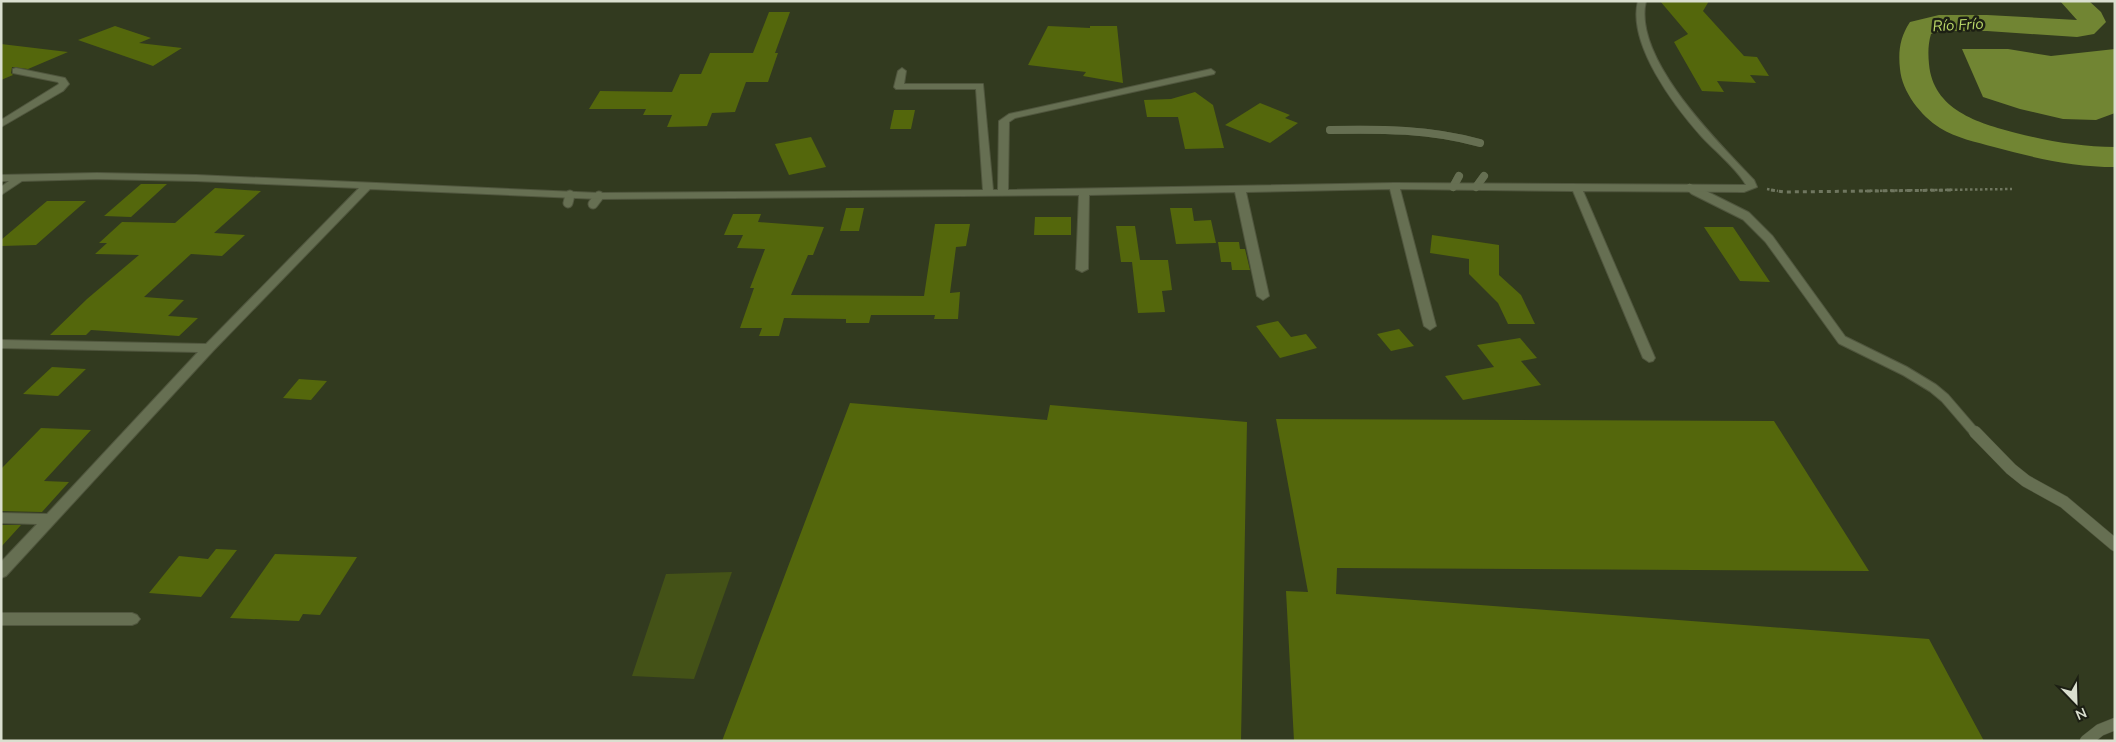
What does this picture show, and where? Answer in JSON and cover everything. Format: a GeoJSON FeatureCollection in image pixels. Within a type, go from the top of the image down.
{"type":"FeatureCollection","features":[{"type":"Feature","properties":{"kind":"street"},"geometry":{"type":"LineString","coordinates":[[1,178],[196,178],[596,200],[1394,186],[1744,189],[1752,187],[1750,182],[1704,133],[1672,92],[1649,52],[1642,28],[1642,1]]}},
{"type":"Feature","properties":{"kind":"street"},"geometry":{"type":"LineString","coordinates":[[902,71],[899,87],[980,86],[988,193]]}},
{"type":"Feature","properties":{"kind":"street"},"geometry":{"type":"LineString","coordinates":[[1,124],[60,89],[64,84],[62,80],[16,72]]}},
{"type":"Feature","properties":{"kind":"street"},"geometry":{"type":"LineString","coordinates":[[1003,193],[1004,121],[1012,116],[1211,72]]}},
{"type":"Feature","properties":{"kind":"street"},"geometry":{"type":"LineString","coordinates":[[1,192],[20,177]]}},
{"type":"Feature","properties":{"kind":"street"},"geometry":{"type":"LineString","coordinates":[[1394,186],[1430,326]]}},
{"type":"Feature","properties":{"kind":"street"},"geometry":{"type":"LineString","coordinates":[[1,572],[209,348],[366,187]]}},
{"type":"Feature","properties":{"kind":"street"},"geometry":{"type":"LineString","coordinates":[[1577,188],[1649,358]]}},
{"type":"Feature","properties":{"kind":"street"},"geometry":{"type":"LineString","coordinates":[[1240,190],[1263,296]]}},
{"type":"Feature","properties":{"kind":"street"},"geometry":{"type":"LineString","coordinates":[[1082,269],[1084,192]]}},
{"type":"Feature","properties":{"kind":"street"},"geometry":{"type":"LineString","coordinates":[[1,344],[209,348]]}},
{"type":"Feature","properties":{"kind":"street"},"geometry":{"type":"LineString","coordinates":[[1,518],[49,519]]}},
{"type":"Feature","properties":{"kind":"street"},"geometry":{"type":"LineString","coordinates":[[1,619],[132,619]]}},
{"type":"Feature","properties":{"kind":"lane"},"geometry":{"type":"LineString","coordinates":[[1330,130],[1404,129],[1452,134],[1480,143]]}},
{"type":"Feature","properties":{"kind":"lane"},"geometry":{"type":"LineString","coordinates":[[1453,186],[1459,176]]}},
{"type":"Feature","properties":{"kind":"lane"},"geometry":{"type":"LineString","coordinates":[[1476,187],[1484,176]]}},
{"type":"Feature","properties":{"kind":"lane"},"geometry":{"type":"LineString","coordinates":[[1690,188],[1746,216],[1769,239],[1842,340],[1905,371],[1933,388],[1945,398],[1987,446],[2011,469],[2032,484],[2064,502],[2115,545]]}},
{"type":"Feature","properties":{"kind":"lane"},"geometry":{"type":"LineString","coordinates":[[2086,741],[2100,730],[2115,724]]}},
{"type":"Feature","properties":{"kind":"path"},"geometry":{"type":"LineString","coordinates":[[1752,187],[1784,192],[2012,189]]}},
{"type":"Feature","properties":{"kind":"shaded area"},"geometry":{"type":"Polygon","coordinates":[[[1962,49],[2008,49],[2051,56],[2115,49],[2115,113],[2096,120],[2063,119],[2020,109],[1983,97],[1962,49]]]}},
{"type":"Feature","properties":{"kind":"shaded area"},"geometry":{"type":"Polygon","coordinates":[[[732,572],[694,679],[632,676],[666,574],[732,572]]]}},
{"type":"Feature","properties":{"kind":"building"},"geometry":{"type":"Polygon","coordinates":[[[1660,1],[1709,1],[1703,11],[1744,56],[1757,57],[1769,76],[1750,75],[1756,83],[1717,81],[1724,92],[1702,91],[1674,42],[1688,34],[1660,1]]]}},
{"type":"Feature","properties":{"kind":"building"},"geometry":{"type":"Polygon","coordinates":[[[769,12],[790,12],[775,53],[778,53],[768,82],[746,82],[735,112],[712,113],[707,126],[667,127],[672,115],[643,115],[646,109],[589,109],[600,91],[672,92],[680,74],[701,74],[710,53],[753,53],[769,12]]]}},
{"type":"Feature","properties":{"kind":"building"},"geometry":{"type":"Polygon","coordinates":[[[115,26],[151,38],[139,43],[182,48],[153,66],[78,40],[115,26]]]}},
{"type":"Feature","properties":{"kind":"building"},"geometry":{"type":"Polygon","coordinates":[[[1048,26],[1090,28],[1090,26],[1117,26],[1123,83],[1083,76],[1086,72],[1028,65],[1048,26]]]}},
{"type":"Feature","properties":{"kind":"building"},"geometry":{"type":"Polygon","coordinates":[[[1,44],[68,52],[28,69],[12,67],[11,73],[13,75],[1,80],[1,44]]]}},
{"type":"Feature","properties":{"kind":"building"},"geometry":{"type":"Polygon","coordinates":[[[1195,92],[1213,105],[1224,148],[1185,149],[1178,117],[1147,117],[1144,100],[1171,99],[1195,92]]]}},
{"type":"Feature","properties":{"kind":"building"},"geometry":{"type":"Polygon","coordinates":[[[1260,103],[1290,115],[1285,118],[1298,123],[1270,143],[1225,125],[1260,103]]]}},
{"type":"Feature","properties":{"kind":"building"},"geometry":{"type":"Polygon","coordinates":[[[894,110],[915,110],[911,129],[890,129],[894,110]]]}},
{"type":"Feature","properties":{"kind":"building"},"geometry":{"type":"Polygon","coordinates":[[[811,137],[826,167],[789,175],[775,144],[811,137]]]}},
{"type":"Feature","properties":{"kind":"building"},"geometry":{"type":"Polygon","coordinates":[[[141,184],[167,184],[131,217],[104,216],[141,184]]]}},
{"type":"Feature","properties":{"kind":"building"},"geometry":{"type":"Polygon","coordinates":[[[215,188],[261,191],[214,233],[245,235],[222,256],[191,254],[144,297],[184,300],[168,316],[198,318],[179,336],[91,330],[86,335],[50,335],[87,299],[139,255],[95,254],[107,243],[99,243],[122,222],[175,223],[215,188]]]}},
{"type":"Feature","properties":{"kind":"building"},"geometry":{"type":"Polygon","coordinates":[[[47,201],[86,201],[36,245],[1,246],[1,240],[47,201]]]}},
{"type":"Feature","properties":{"kind":"building"},"geometry":{"type":"Polygon","coordinates":[[[846,208],[864,208],[859,231],[840,231],[846,208]]]}},
{"type":"Feature","properties":{"kind":"building"},"geometry":{"type":"Polygon","coordinates":[[[1170,208],[1192,208],[1194,221],[1211,220],[1216,243],[1176,244],[1170,208]]]}},
{"type":"Feature","properties":{"kind":"building"},"geometry":{"type":"Polygon","coordinates":[[[733,214],[761,214],[758,222],[824,227],[813,255],[808,255],[791,295],[924,296],[935,224],[970,224],[966,246],[956,247],[950,293],[960,292],[958,319],[934,319],[935,315],[871,315],[869,323],[846,323],[846,319],[784,318],[779,336],[759,336],[762,328],[740,328],[754,288],[750,288],[765,249],[737,248],[743,235],[724,235],[733,214]]]}},
{"type":"Feature","properties":{"kind":"building"},"geometry":{"type":"Polygon","coordinates":[[[1035,217],[1071,217],[1071,235],[1034,235],[1035,217]]]}},
{"type":"Feature","properties":{"kind":"building"},"geometry":{"type":"Polygon","coordinates":[[[1116,226],[1135,226],[1140,260],[1168,260],[1172,290],[1162,291],[1165,312],[1138,313],[1132,262],[1121,262],[1116,226]]]}},
{"type":"Feature","properties":{"kind":"building"},"geometry":{"type":"Polygon","coordinates":[[[1704,227],[1733,227],[1770,282],[1740,281],[1704,227]]]}},
{"type":"Feature","properties":{"kind":"building"},"geometry":{"type":"Polygon","coordinates":[[[1432,235],[1499,245],[1499,275],[1521,295],[1535,324],[1508,324],[1498,303],[1469,274],[1469,259],[1430,253],[1432,235]]]}},
{"type":"Feature","properties":{"kind":"building"},"geometry":{"type":"Polygon","coordinates":[[[1218,242],[1239,242],[1240,249],[1245,249],[1250,270],[1232,270],[1231,262],[1221,262],[1218,242]]]}},
{"type":"Feature","properties":{"kind":"building"},"geometry":{"type":"Polygon","coordinates":[[[1278,321],[1291,337],[1306,334],[1317,348],[1280,358],[1256,326],[1278,321]]]}},
{"type":"Feature","properties":{"kind":"building"},"geometry":{"type":"Polygon","coordinates":[[[1399,329],[1414,346],[1391,351],[1377,334],[1399,329]]]}},
{"type":"Feature","properties":{"kind":"building"},"geometry":{"type":"Polygon","coordinates":[[[1520,338],[1537,358],[1521,361],[1541,385],[1463,400],[1445,376],[1494,367],[1477,345],[1520,338]]]}},
{"type":"Feature","properties":{"kind":"building"},"geometry":{"type":"Polygon","coordinates":[[[52,367],[86,369],[58,396],[23,394],[52,367]]]}},
{"type":"Feature","properties":{"kind":"building"},"geometry":{"type":"Polygon","coordinates":[[[299,379],[327,381],[311,400],[283,398],[299,379]]]}},
{"type":"Feature","properties":{"kind":"building"},"geometry":{"type":"Polygon","coordinates":[[[850,403],[1047,420],[1050,405],[1247,422],[1241,741],[722,741],[850,403]]]}},
{"type":"Feature","properties":{"kind":"building"},"geometry":{"type":"Polygon","coordinates":[[[1276,419],[1774,421],[1869,571],[1337,568],[1336,594],[1929,639],[1984,741],[1294,741],[1286,591],[1308,592],[1276,419]]]}},
{"type":"Feature","properties":{"kind":"building"},"geometry":{"type":"Polygon","coordinates":[[[41,428],[91,430],[44,481],[69,482],[42,512],[1,511],[1,469],[41,428]]]}},
{"type":"Feature","properties":{"kind":"building"},"geometry":{"type":"Polygon","coordinates":[[[1,525],[21,525],[1,547],[1,525]]]}},
{"type":"Feature","properties":{"kind":"building"},"geometry":{"type":"Polygon","coordinates":[[[216,549],[237,550],[201,597],[149,593],[179,556],[208,559],[216,549]]]}},
{"type":"Feature","properties":{"kind":"building"},"geometry":{"type":"Polygon","coordinates":[[[275,554],[357,557],[320,615],[303,614],[299,621],[230,618],[275,554]]]}},
{"type":"Feature","properties":{"kind":"waterway","name":"Río Frío"},"geometry":{"type":"LineString","coordinates":[[2073,1],[2091,18],[2092,22],[2084,28],[1987,23],[1939,23],[1920,28],[1914,45],[1917,81],[1926,98],[1938,112],[1966,128],[2047,150],[2074,155],[2115,157]]}}]}
